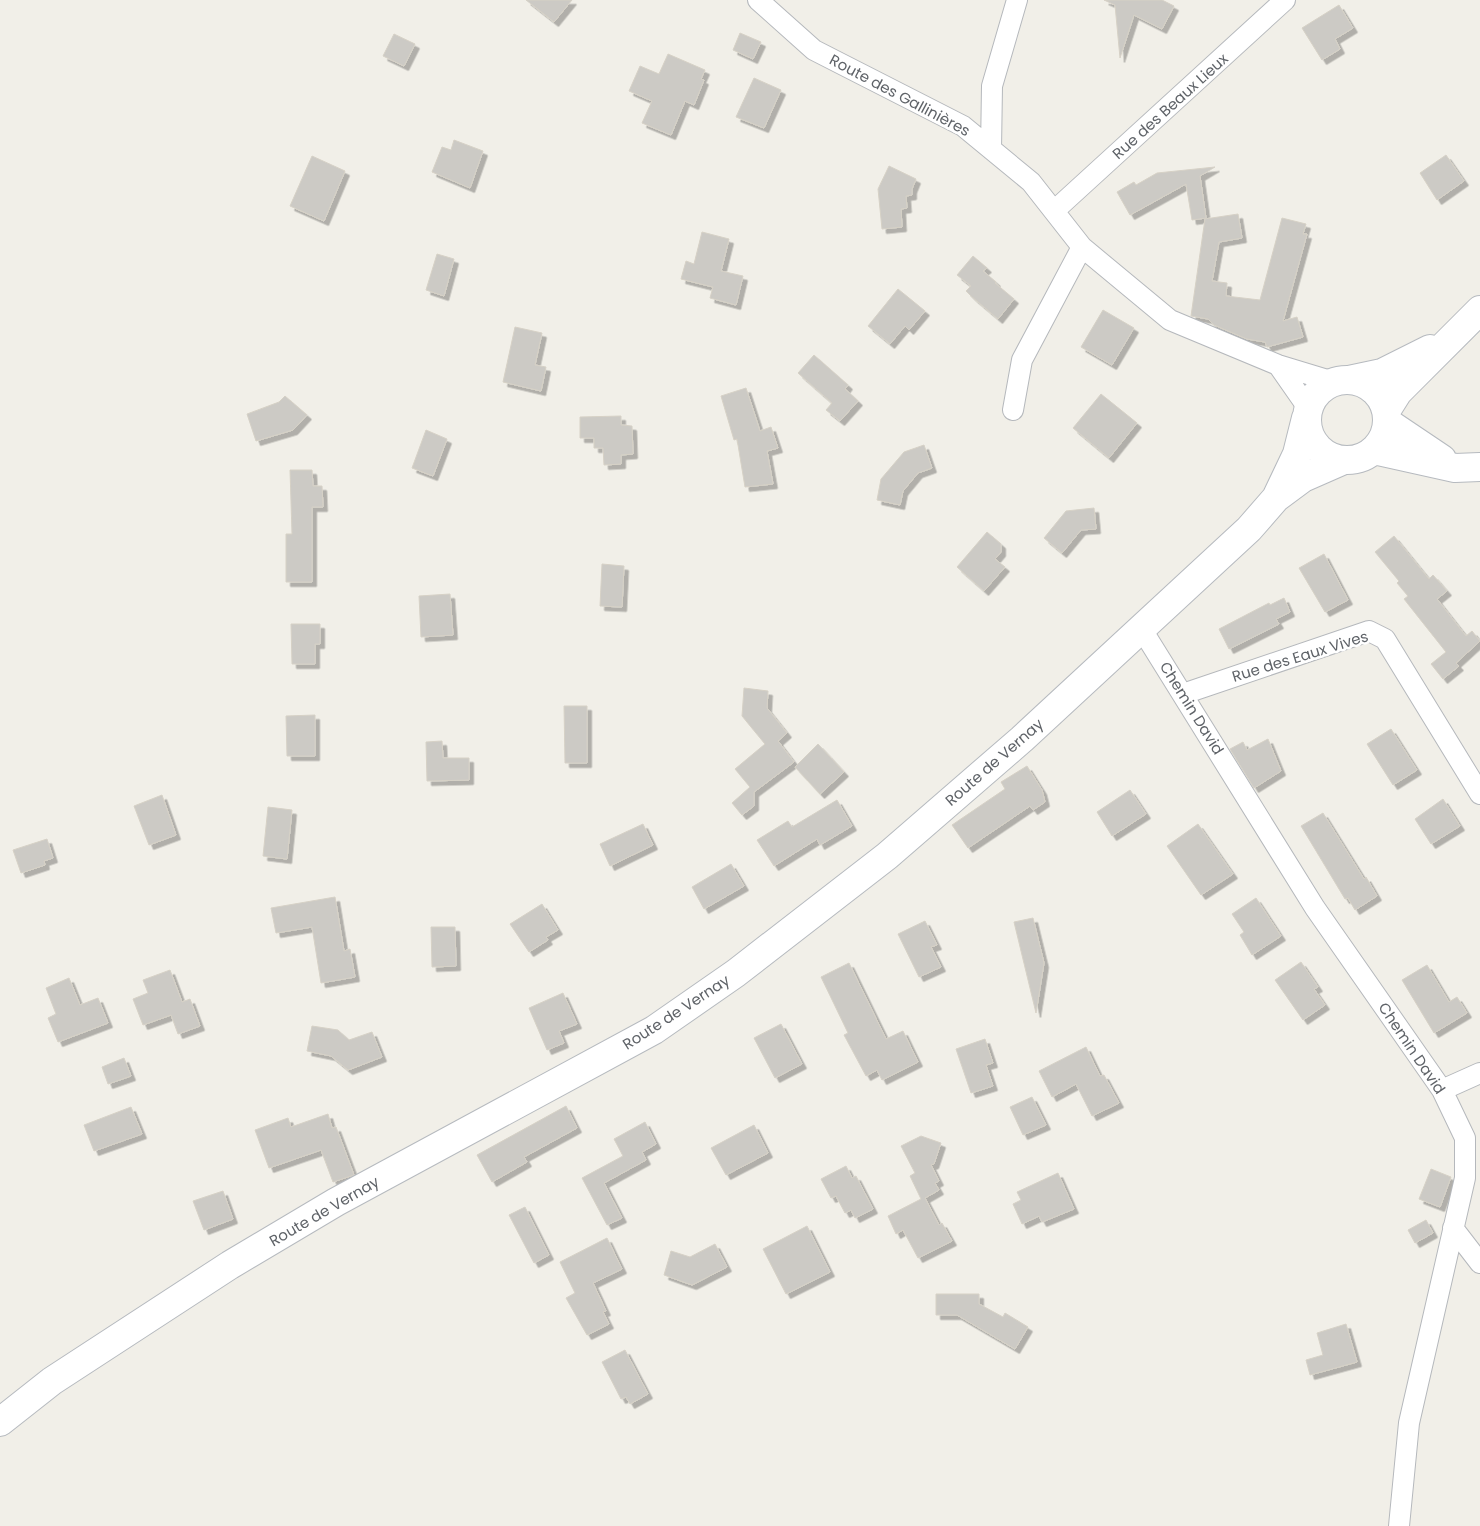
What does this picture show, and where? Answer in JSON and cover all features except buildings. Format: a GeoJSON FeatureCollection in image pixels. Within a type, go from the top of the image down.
{"type":"FeatureCollection","features":[{"type":"Feature","properties":{"kind":"street","name":"Route des Gallinières"},"geometry":{"type":"LineString","coordinates":[[758,0],[814,50],[963,126],[1031,182],[1082,247],[1170,320],[1278,365],[1341,381]]}},
{"type":"Feature","properties":{"kind":"street"},"geometry":{"type":"LineString","coordinates":[[991,149],[992,86],[1017,0]]}},
{"type":"Feature","properties":{"kind":"street","name":"Rue des Beaux Lieux"},"geometry":{"type":"LineString","coordinates":[[1054,211],[1286,0]]}},
{"type":"Feature","properties":{"kind":"street"},"geometry":{"type":"LineString","coordinates":[[1013,410],[1022,360],[1082,247]]}},
{"type":"Feature","properties":{"kind":"street"},"geometry":{"type":"LineString","coordinates":[[1449,339],[1382,373],[1341,381],[1319,390],[1307,413],[1307,431],[1321,452],[1332,458],[1355,460],[1374,450],[1381,442],[1387,417],[1398,392],[1480,310]]}},
{"type":"Feature","properties":{"kind":"street"},"geometry":{"type":"LineString","coordinates":[[1278,365],[1307,413]]}},
{"type":"Feature","properties":{"kind":"street"},"geometry":{"type":"LineString","coordinates":[[1341,381],[1362,383],[1373,389],[1381,399],[1387,417],[1468,467]]}},
{"type":"Feature","properties":{"kind":"street","name":"Route de Vernay"},"geometry":{"type":"LineString","coordinates":[[1276,498],[1297,454],[1307,413]]}},
{"type":"Feature","properties":{"kind":"street"},"geometry":{"type":"LineString","coordinates":[[1374,450],[1468,467]]}},
{"type":"Feature","properties":{"kind":"street","name":"Route de Vernay"},"geometry":{"type":"LineString","coordinates":[[0,1422],[52,1381],[230,1265],[336,1202],[654,1030],[714,989],[887,856],[1022,739],[1249,529],[1276,498],[1303,478],[1344,460]]}},
{"type":"Feature","properties":{"kind":"street","name":"Chemin David"},"geometry":{"type":"LineString","coordinates":[[1141,628],[1316,908],[1442,1090],[1465,1138],[1465,1178],[1409,1423],[1399,1526]]}},
{"type":"Feature","properties":{"kind":"street","name":"Rue des Eaux Vives"},"geometry":{"type":"LineString","coordinates":[[1183,694],[1369,631],[1385,639],[1480,794]]}},
{"type":"Feature","properties":{"kind":"street"},"geometry":{"type":"LineString","coordinates":[[1442,1090],[1480,1073]]}},
{"type":"Feature","properties":{"kind":"street"},"geometry":{"type":"LineString","coordinates":[[1453,1228],[1480,1262]]}}]}
